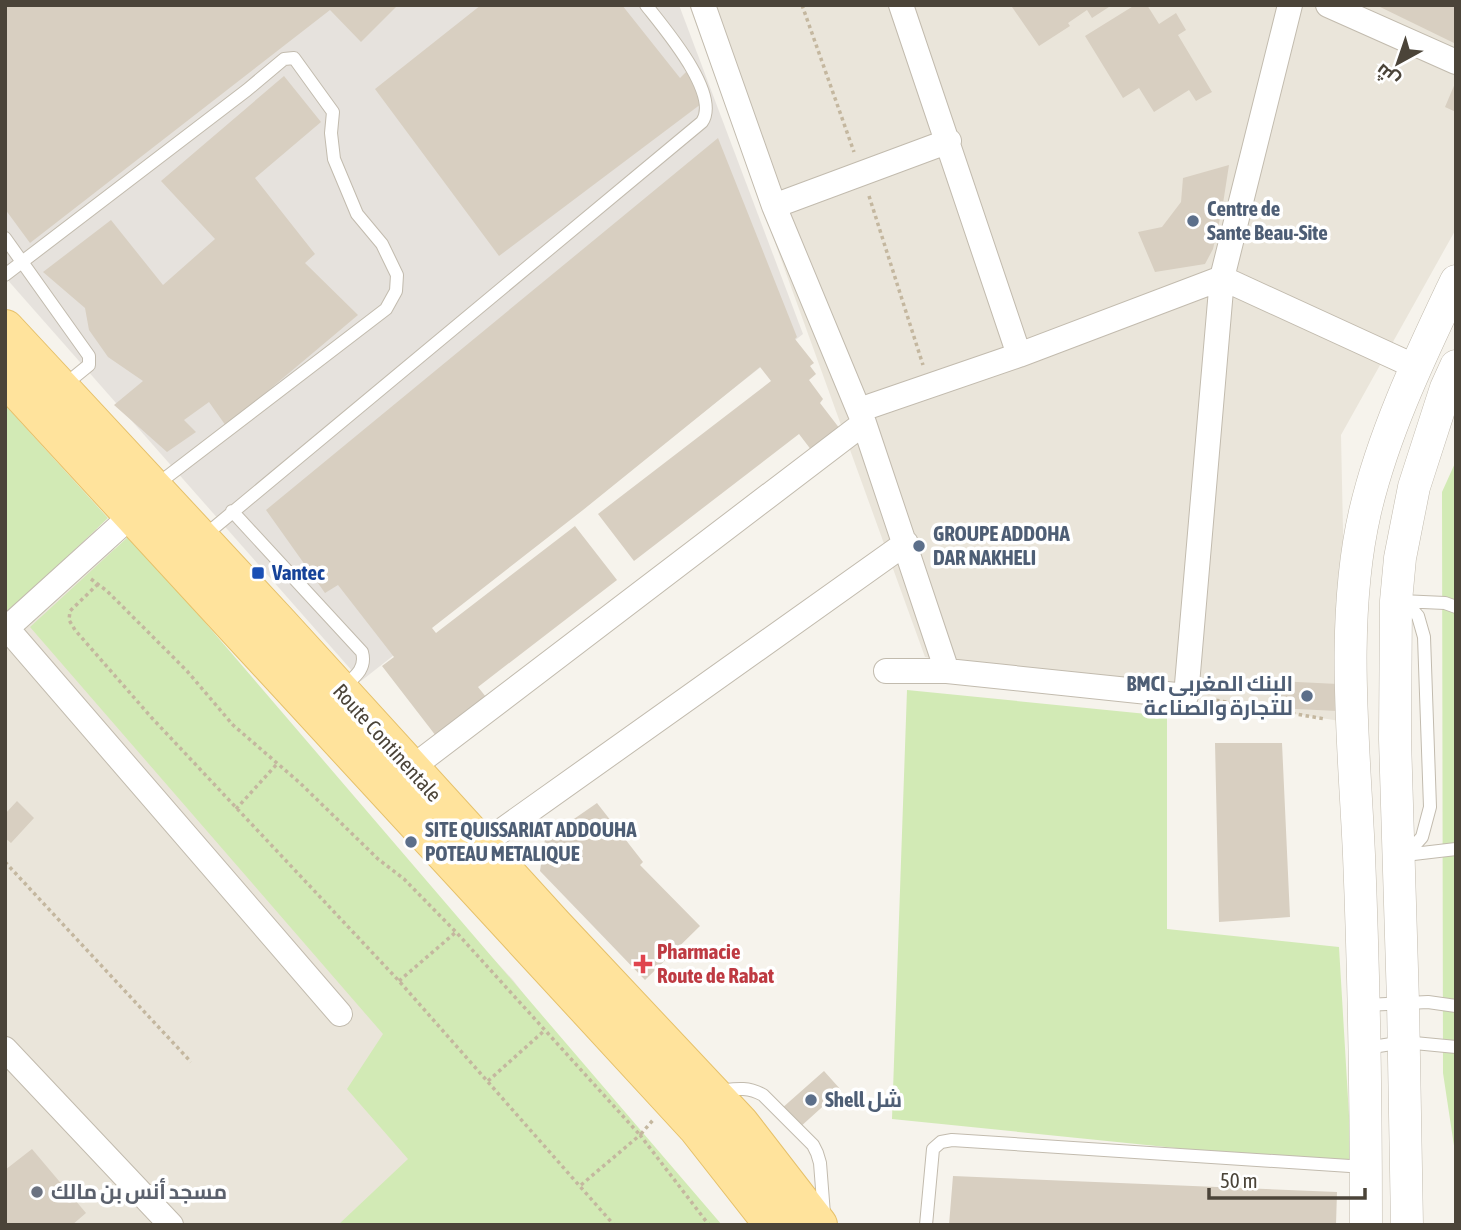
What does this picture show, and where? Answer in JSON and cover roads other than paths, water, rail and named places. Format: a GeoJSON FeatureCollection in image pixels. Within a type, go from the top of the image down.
{"type":"FeatureCollection","features":[{"type":"Feature","properties":{"kind":"main road","name":"Route Continentale"},"geometry":{"type":"LineString","coordinates":[[5,329],[60,389],[142,501],[697,1127],[774,1225]]}},
{"type":"Feature","properties":{"kind":"main road","name":"Route Continentale"},"geometry":{"type":"LineString","coordinates":[[5,376],[142,501],[200,539],[480,846],[740,1124],[818,1225]]}},
{"type":"Feature","properties":{"kind":"street"},"geometry":{"type":"LineString","coordinates":[[703,5],[774,206],[862,417],[947,671]]}},
{"type":"Feature","properties":{"kind":"street"},"geometry":{"type":"LineString","coordinates":[[901,5],[1019,355]]}},
{"type":"Feature","properties":{"kind":"street"},"geometry":{"type":"LineString","coordinates":[[886,671],[947,671],[1186,696],[1222,278],[1290,5]]}},
{"type":"Feature","properties":{"kind":"street"},"geometry":{"type":"LineString","coordinates":[[1328,5],[1456,62]]}},
{"type":"Feature","properties":{"kind":"street"},"geometry":{"type":"LineString","coordinates":[[774,206],[948,141]]}},
{"type":"Feature","properties":{"kind":"street"},"geometry":{"type":"LineString","coordinates":[[410,769],[862,417],[930,386],[1222,278],[1416,367]]}},
{"type":"Feature","properties":{"kind":"street"},"geometry":{"type":"LineString","coordinates":[[1366,1225],[1365,1005],[1353,723],[1354,606],[1364,523],[1376,476],[1416,367],[1456,281]]}},
{"type":"Feature","properties":{"kind":"street"},"geometry":{"type":"LineString","coordinates":[[1407,1225],[1402,855],[1395,739],[1401,601],[1400,558],[1414,487],[1446,388],[1456,366]]}},
{"type":"Feature","properties":{"kind":"street"},"geometry":{"type":"LineString","coordinates":[[142,501],[75,566],[6,627],[340,1014]]}},
{"type":"Feature","properties":{"kind":"street"},"geometry":{"type":"LineString","coordinates":[[480,846],[906,543]]}},
{"type":"Feature","properties":{"kind":"street"},"geometry":{"type":"LineString","coordinates":[[5,1049],[171,1225]]}},
{"type":"Feature","properties":{"kind":"lane"},"geometry":{"type":"LineString","coordinates":[[200,539],[702,122],[707,107],[693,69],[646,5]]}},
{"type":"Feature","properties":{"kind":"lane"},"geometry":{"type":"LineString","coordinates":[[5,275],[284,59],[294,58],[333,112],[331,133],[334,159],[357,214],[382,244],[397,275],[396,291],[386,309],[142,501]]}},
{"type":"Feature","properties":{"kind":"lane"},"geometry":{"type":"LineString","coordinates":[[5,238],[89,356],[89,365],[60,389]]}},
{"type":"Feature","properties":{"kind":"lane"},"geometry":{"type":"LineString","coordinates":[[232,512],[362,652],[362,668],[339,691]]}},
{"type":"Feature","properties":{"kind":"lane"},"geometry":{"type":"LineString","coordinates":[[1401,601],[1455,604]]}},
{"type":"Feature","properties":{"kind":"lane"},"geometry":{"type":"LineString","coordinates":[[1402,855],[1456,849]]}},
{"type":"Feature","properties":{"kind":"lane"},"geometry":{"type":"LineString","coordinates":[[1365,1005],[1428,1002],[1456,1006]]}},
{"type":"Feature","properties":{"kind":"lane"},"geometry":{"type":"LineString","coordinates":[[1365,1048],[1404,1042],[1456,1047]]}},
{"type":"Feature","properties":{"kind":"lane"},"geometry":{"type":"LineString","coordinates":[[710,1092],[753,1089],[763,1095],[813,1145],[821,1163],[825,1225]]}},
{"type":"Feature","properties":{"kind":"lane"},"geometry":{"type":"LineString","coordinates":[[926,1225],[933,1149],[941,1142],[952,1140],[1366,1167]]}},
{"type":"Feature","properties":{"kind":"place","name":"Centre de Sante Beau-Site"},"geometry":{"type":"Point","coordinates":[1193,221]}},
{"type":"Feature","properties":{"kind":"place","name":"GROUPE ADDOHA DAR NAKHELI"},"geometry":{"type":"Point","coordinates":[919,546]}},
{"type":"Feature","properties":{"kind":"place","name":"Vantec"},"geometry":{"type":"Point","coordinates":[258,573]}},
{"type":"Feature","properties":{"kind":"place","name":"BMCI البنك المغربي للتجارة والصناعة"},"geometry":{"type":"Point","coordinates":[1307,696]}},
{"type":"Feature","properties":{"kind":"place","name":"SITE QUISSARIAT ADDOUHA POTEAU METALIQUE"},"geometry":{"type":"Point","coordinates":[411,842]}},
{"type":"Feature","properties":{"kind":"place","name":"Pharmacie Route de Rabat"},"geometry":{"type":"Point","coordinates":[643,964]}},
{"type":"Feature","properties":{"kind":"place","name":"Shell شل"},"geometry":{"type":"Point","coordinates":[811,1100]}},
{"type":"Feature","properties":{"kind":"place","name":"مسجد أنس بن مالك"},"geometry":{"type":"Point","coordinates":[37,1192]}}]}
